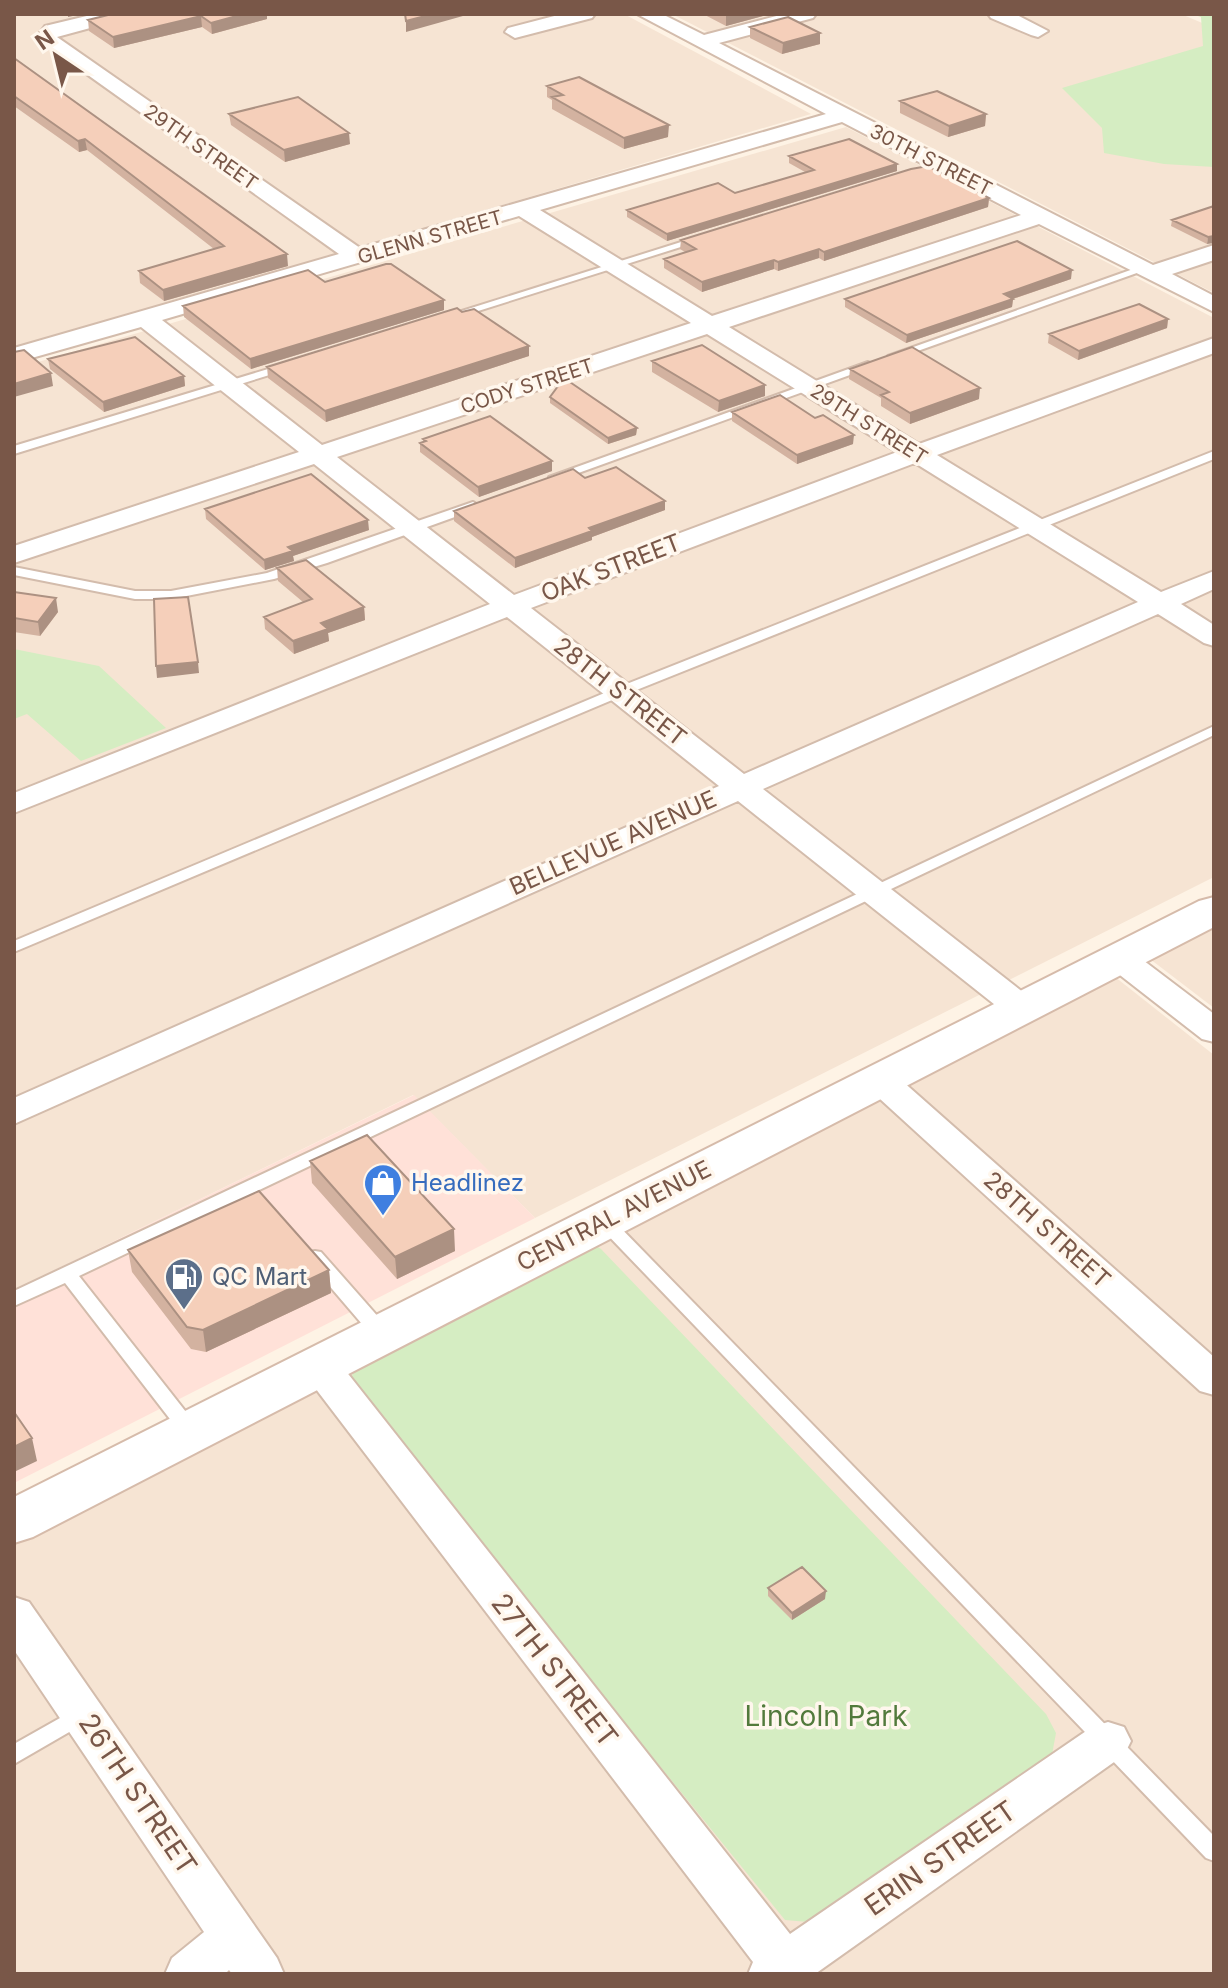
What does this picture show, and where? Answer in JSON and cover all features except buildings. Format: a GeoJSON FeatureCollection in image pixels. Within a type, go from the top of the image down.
{"type":"FeatureCollection","features":[{"type":"Feature","properties":{"kind":"street","name":"29TH STREET"},"geometry":{"type":"LineString","coordinates":[[120,14],[52,30],[46,38],[359,258]]}},
{"type":"Feature","properties":{"kind":"street"},"geometry":{"type":"LineString","coordinates":[[515,32],[585,14]]}},
{"type":"Feature","properties":{"kind":"street","name":"30TH STREET"},"geometry":{"type":"LineString","coordinates":[[647,14],[844,115],[932,166],[1040,216],[1214,305]]}},
{"type":"Feature","properties":{"kind":"street"},"geometry":{"type":"LineString","coordinates":[[701,42],[806,14]]}},
{"type":"Feature","properties":{"kind":"street"},"geometry":{"type":"LineString","coordinates":[[998,14],[1038,31]]}},
{"type":"Feature","properties":{"kind":"street","name":"GLENN STREET"},"geometry":{"type":"LineString","coordinates":[[14,356],[844,115]]}},
{"type":"Feature","properties":{"kind":"street","name":"29TH STREET"},"geometry":{"type":"LineString","coordinates":[[524,210],[1214,637]]}},
{"type":"Feature","properties":{"kind":"street","name":"CODY STREET"},"geometry":{"type":"LineString","coordinates":[[14,555],[1040,216]]}},
{"type":"Feature","properties":{"kind":"street"},"geometry":{"type":"LineString","coordinates":[[1148,271],[1214,252]]}},
{"type":"Feature","properties":{"kind":"street","name":"28TH STREET"},"geometry":{"type":"LineString","coordinates":[[143,317],[1021,1008]]}},
{"type":"Feature","properties":{"kind":"street","name":"OAK STREET"},"geometry":{"type":"LineString","coordinates":[[14,804],[510,606],[1214,345]]}},
{"type":"Feature","properties":{"kind":"street","name":"BELLEVUE AVENUE"},"geometry":{"type":"LineString","coordinates":[[14,1112],[1214,579]]}},
{"type":"Feature","properties":{"kind":"street","name":"CENTRAL AVENUE"},"geometry":{"type":"LineString","coordinates":[[14,1522],[1214,910]]}},
{"type":"Feature","properties":{"kind":"street"},"geometry":{"type":"LineString","coordinates":[[1119,958],[1214,1031]]}},
{"type":"Feature","properties":{"kind":"street","name":"28TH STREET"},"geometry":{"type":"LineString","coordinates":[[880,1080],[1214,1380]]}},
{"type":"Feature","properties":{"kind":"street","name":"27TH STREET"},"geometry":{"type":"LineString","coordinates":[[320,1366],[782,1971]]}},
{"type":"Feature","properties":{"kind":"street","name":"26TH STREET"},"geometry":{"type":"LineString","coordinates":[[14,1615],[247,1955]]}},
{"type":"Feature","properties":{"kind":"street","name":"ERIN STREET"},"geometry":{"type":"LineString","coordinates":[[782,1971],[1108,1741]]}},
{"type":"Feature","properties":{"kind":"street"},"geometry":{"type":"LineString","coordinates":[[189,1974],[247,1955]]}},
{"type":"Feature","properties":{"kind":"lane"},"geometry":{"type":"LineString","coordinates":[[437,321],[718,234]]}},
{"type":"Feature","properties":{"kind":"lane"},"geometry":{"type":"LineString","coordinates":[[544,481],[809,386],[1148,271]]}},
{"type":"Feature","properties":{"kind":"lane"},"geometry":{"type":"LineString","coordinates":[[14,450],[303,362]]}},
{"type":"Feature","properties":{"kind":"lane"},"geometry":{"type":"LineString","coordinates":[[14,947],[619,692],[1214,455]]}},
{"type":"Feature","properties":{"kind":"lane"},"geometry":{"type":"LineString","coordinates":[[14,571],[135,595],[171,595],[269,576],[485,502]]}},
{"type":"Feature","properties":{"kind":"lane"},"geometry":{"type":"LineString","coordinates":[[14,1299],[257,1192],[871,891],[1214,730]]}},
{"type":"Feature","properties":{"kind":"lane"},"geometry":{"type":"LineString","coordinates":[[604,1221],[1214,1851]]}},
{"type":"Feature","properties":{"kind":"lane"},"geometry":{"type":"LineString","coordinates":[[302,1243],[382,1334]]}},
{"type":"Feature","properties":{"kind":"lane"},"geometry":{"type":"LineString","coordinates":[[68,1274],[191,1432]]}},
{"type":"Feature","properties":{"kind":"lane"},"geometry":{"type":"LineString","coordinates":[[14,1755],[84,1714]]}},
{"type":"Feature","properties":{"kind":"shaded area"},"geometry":{"type":"Polygon","coordinates":[[[14,14],[624,14],[811,114],[14,349],[14,14]]]}},
{"type":"Feature","properties":{"kind":"shaded area"},"geometry":{"type":"Polygon","coordinates":[[[672,14],[1181,14],[1214,28],[1214,293],[672,14]]]}},
{"type":"Feature","properties":{"kind":"shaded area"},"geometry":{"type":"Polygon","coordinates":[[[846,127],[1214,318],[1214,877],[535,1218],[413,1095],[14,1290],[14,369],[846,127]]]}},
{"type":"Feature","properties":{"kind":"shaded area"},"geometry":{"type":"Polygon","coordinates":[[[1214,929],[1214,1008],[1150,959],[1214,929]]]}},
{"type":"Feature","properties":{"kind":"shaded area"},"geometry":{"type":"Polygon","coordinates":[[[1110,973],[1214,1055],[1214,1974],[14,1974],[14,1537],[1110,973]]]}},
{"type":"Feature","properties":{"kind":"shaded area"},"geometry":{"type":"Polygon","coordinates":[[[414,1095],[535,1218],[14,1483],[14,1290],[414,1095]]]}},
{"type":"Feature","properties":{"kind":"green space"},"geometry":{"type":"Polygon","coordinates":[[[1192,14],[1214,14],[1214,167],[1164,164],[1104,153],[1102,128],[1062,88],[1203,46],[1201,17],[1192,14]]]}},
{"type":"Feature","properties":{"kind":"green space"},"geometry":{"type":"Polygon","coordinates":[[[14,649],[99,666],[166,728],[81,761],[27,714],[14,719],[14,649]]]}},
{"type":"Feature","properties":{"kind":"green space","name":"Lincoln Park"},"geometry":{"type":"Polygon","coordinates":[[[586,1240],[601,1249],[1046,1714],[1056,1733],[1051,1760],[820,1923],[785,1920],[350,1385],[356,1359],[586,1240]]]}},
{"type":"Feature","properties":{"kind":"place","name":"Headlinez"},"geometry":{"type":"Point","coordinates":[383,1217]}},
{"type":"Feature","properties":{"kind":"place","name":"QC Mart"},"geometry":{"type":"Point","coordinates":[184,1311]}}]}
